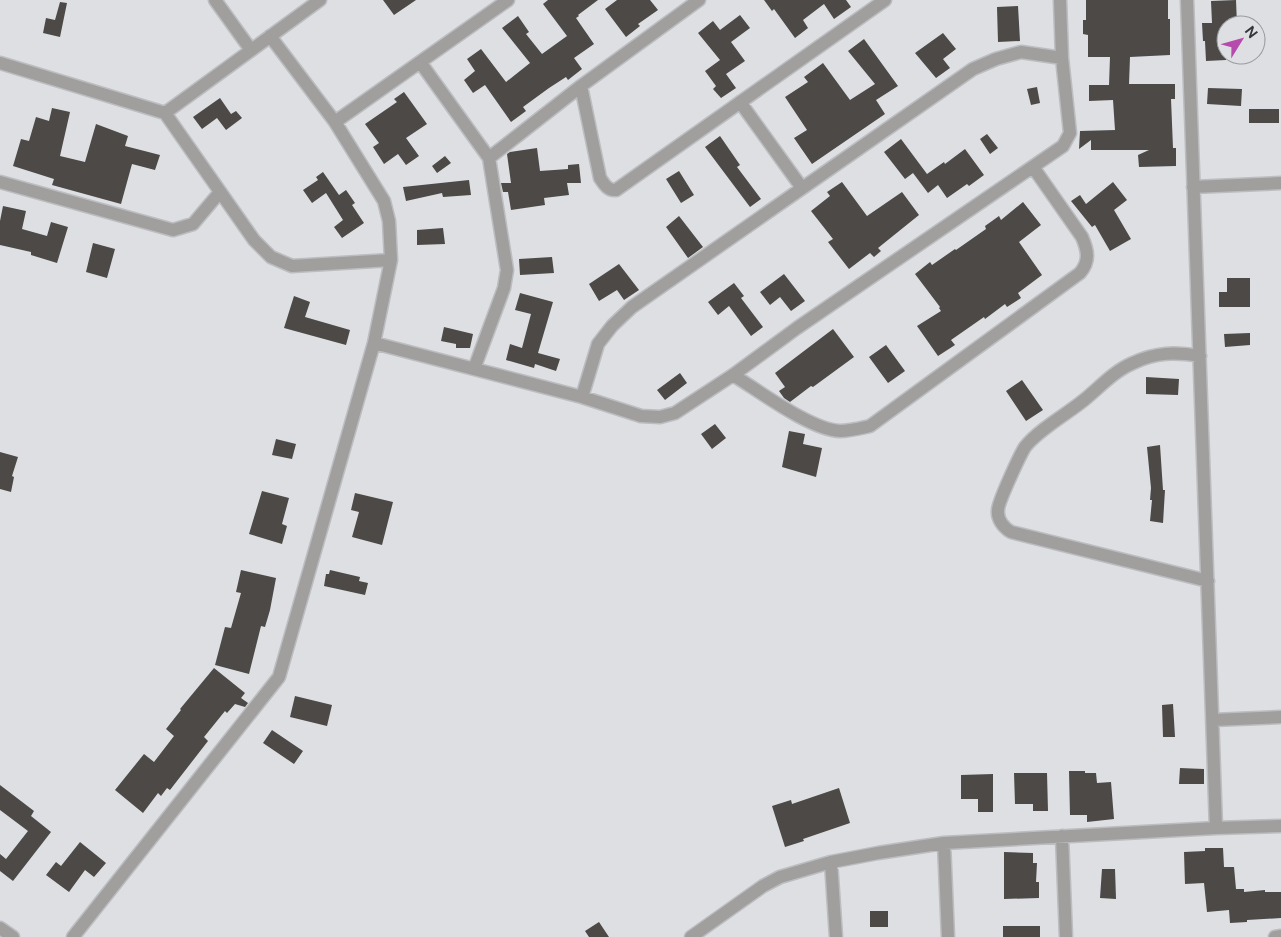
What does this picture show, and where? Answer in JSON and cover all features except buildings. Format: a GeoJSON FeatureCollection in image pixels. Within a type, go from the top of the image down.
{"type":"FeatureCollection","features":[{"type":"Feature","properties":{"kind":"street"},"geometry":{"type":"LineString","coordinates":[[215,0],[250,50]]}},
{"type":"Feature","properties":{"kind":"street"},"geometry":{"type":"LineString","coordinates":[[165,113],[320,0]]}},
{"type":"Feature","properties":{"kind":"street"},"geometry":{"type":"LineString","coordinates":[[335,122],[508,0]]}},
{"type":"Feature","properties":{"kind":"street"},"geometry":{"type":"LineString","coordinates":[[489,158],[581,86],[699,0]]}},
{"type":"Feature","properties":{"kind":"street"},"geometry":{"type":"LineString","coordinates":[[581,86],[600,178],[605,186],[616,190],[885,0]]}},
{"type":"Feature","properties":{"kind":"street"},"geometry":{"type":"LineString","coordinates":[[374,343],[582,397],[641,416],[660,417],[676,412],[733,375],[796,328],[1063,146],[1070,133],[1062,58],[1060,0]]}},
{"type":"Feature","properties":{"kind":"street"},"geometry":{"type":"LineString","coordinates":[[1187,0],[1216,828]]}},
{"type":"Feature","properties":{"kind":"street"},"geometry":{"type":"LineString","coordinates":[[73,937],[279,677],[374,343],[390,260],[389,221],[384,201],[335,122],[270,36]]}},
{"type":"Feature","properties":{"kind":"street"},"geometry":{"type":"LineString","coordinates":[[582,397],[598,344],[612,326],[632,308],[973,69],[996,59],[1020,52],[1062,58]]}},
{"type":"Feature","properties":{"kind":"street"},"geometry":{"type":"LineString","coordinates":[[420,62],[489,158],[507,270],[504,288],[474,369]]}},
{"type":"Feature","properties":{"kind":"street"},"geometry":{"type":"LineString","coordinates":[[0,63],[165,113],[254,240],[271,257],[292,266],[390,260]]}},
{"type":"Feature","properties":{"kind":"street"},"geometry":{"type":"LineString","coordinates":[[740,102],[802,188]]}},
{"type":"Feature","properties":{"kind":"street"},"geometry":{"type":"LineString","coordinates":[[733,375],[820,427],[839,431],[870,426],[904,399],[1080,273],[1085,266],[1088,249],[1082,237],[1033,167]]}},
{"type":"Feature","properties":{"kind":"street"},"geometry":{"type":"LineString","coordinates":[[0,182],[173,230],[193,224],[220,192]]}},
{"type":"Feature","properties":{"kind":"street"},"geometry":{"type":"LineString","coordinates":[[1194,187],[1281,183]]}},
{"type":"Feature","properties":{"kind":"street"},"geometry":{"type":"LineString","coordinates":[[1200,356],[1178,352],[1153,356],[1133,362],[1120,369],[1025,447],[1010,476],[998,510],[999,518],[1004,528],[1011,532],[1208,581]]}},
{"type":"Feature","properties":{"kind":"street"},"geometry":{"type":"LineString","coordinates":[[1213,720],[1281,717]]}},
{"type":"Feature","properties":{"kind":"street"},"geometry":{"type":"LineString","coordinates":[[691,937],[763,886],[780,877],[831,862],[878,853],[944,843],[1281,826]]}},
{"type":"Feature","properties":{"kind":"street"},"geometry":{"type":"LineString","coordinates":[[1062,836],[1066,937]]}},
{"type":"Feature","properties":{"kind":"street"},"geometry":{"type":"LineString","coordinates":[[944,843],[948,937]]}},
{"type":"Feature","properties":{"kind":"street"},"geometry":{"type":"LineString","coordinates":[[831,862],[836,937]]}},
{"type":"Feature","properties":{"kind":"street"},"geometry":{"type":"LineString","coordinates":[[0,928],[13,937]]}},
{"type":"Feature","properties":{"kind":"street"},"geometry":{"type":"LineString","coordinates":[[1275,937],[1281,936]]}}]}
